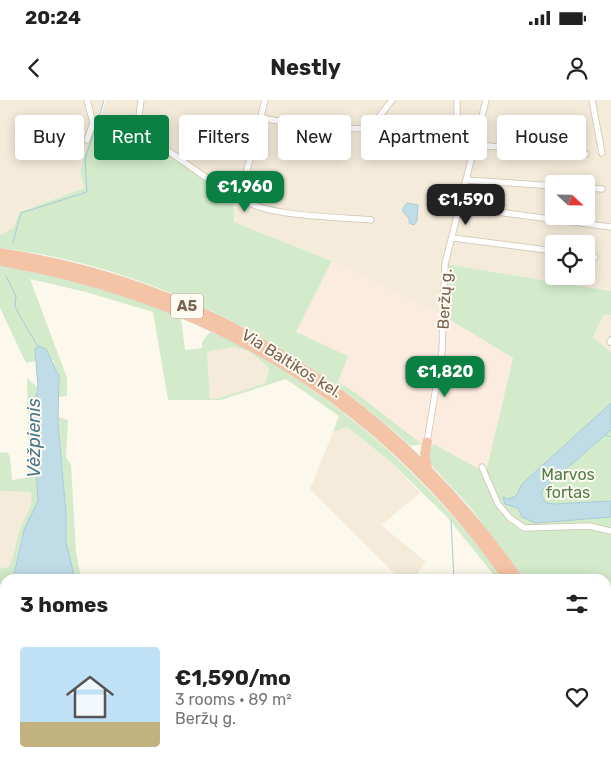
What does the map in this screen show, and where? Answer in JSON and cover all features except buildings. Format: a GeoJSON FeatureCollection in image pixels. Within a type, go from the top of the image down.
{"type":"FeatureCollection","features":[{"type":"Feature","properties":{"kind":"highway","name":"Via Baltikos kel."},"geometry":{"type":"LineString","coordinates":[[0,253],[105,276],[162,296],[217,319],[263,343],[311,373],[368,415],[404,446],[460,503],[514,574]]}},
{"type":"Feature","properties":{"kind":"highway","name":"Via Baltikos kel."},"geometry":{"type":"LineString","coordinates":[[0,261],[92,281],[178,310],[252,345],[291,369],[371,427],[411,464],[449,503],[478,537],[504,574]]}},
{"type":"Feature","properties":{"kind":"highway"},"geometry":{"type":"LineString","coordinates":[[178,310],[185,322]]}},
{"type":"Feature","properties":{"kind":"highway"},"geometry":{"type":"LineString","coordinates":[[202,330],[213,326]]}},
{"type":"Feature","properties":{"kind":"highway"},"geometry":{"type":"LineString","coordinates":[[404,446],[417,448],[427,442]]}},
{"type":"Feature","properties":{"kind":"highway"},"geometry":{"type":"LineString","coordinates":[[427,442],[425,454],[428,469]]}},
{"type":"Feature","properties":{"kind":"street"},"geometry":{"type":"LineString","coordinates":[[87,100],[92,123],[87,140]]}},
{"type":"Feature","properties":{"kind":"street"},"geometry":{"type":"LineString","coordinates":[[139,115],[142,100]]}},
{"type":"Feature","properties":{"kind":"street"},"geometry":{"type":"LineString","coordinates":[[262,115],[265,100]]}},
{"type":"Feature","properties":{"kind":"street"},"geometry":{"type":"LineString","coordinates":[[268,119],[312,127],[365,129],[372,126],[392,100]]}},
{"type":"Feature","properties":{"kind":"street"},"geometry":{"type":"LineString","coordinates":[[457,100],[457,115]]}},
{"type":"Feature","properties":{"kind":"street","name":"Beržų g."},"geometry":{"type":"LineString","coordinates":[[482,115],[486,100]]}},
{"type":"Feature","properties":{"kind":"street"},"geometry":{"type":"LineString","coordinates":[[592,100],[602,153]]}},
{"type":"Feature","properties":{"kind":"street"},"geometry":{"type":"LineString","coordinates":[[169,151],[225,191],[240,197],[248,204],[290,212],[371,220]]}},
{"type":"Feature","properties":{"kind":"street"},"geometry":{"type":"LineString","coordinates":[[240,197],[250,160]]}},
{"type":"Feature","properties":{"kind":"street","name":"Beržų g."},"geometry":{"type":"LineString","coordinates":[[427,442],[442,351],[443,282],[471,160]]}},
{"type":"Feature","properties":{"kind":"street"},"geometry":{"type":"LineString","coordinates":[[466,180],[545,185]]}},
{"type":"Feature","properties":{"kind":"street"},"geometry":{"type":"LineString","coordinates":[[595,189],[602,189]]}},
{"type":"Feature","properties":{"kind":"street"},"geometry":{"type":"LineString","coordinates":[[460,207],[611,227]]}},
{"type":"Feature","properties":{"kind":"street"},"geometry":{"type":"LineString","coordinates":[[453,238],[545,250]]}},
{"type":"Feature","properties":{"kind":"street"},"geometry":{"type":"LineString","coordinates":[[482,467],[498,504],[510,518],[524,528],[589,526],[611,531]]}},
{"type":"Feature","properties":{"kind":"shaded area"},"geometry":{"type":"Polygon","coordinates":[[[0,100],[103,100],[98,115],[94,115],[94,128],[84,159],[84,115],[15,115],[15,160],[84,160],[80,172],[84,188],[20,212],[13,228],[0,235],[0,100]]]}},
{"type":"Feature","properties":{"kind":"shaded area"},"geometry":{"type":"Polygon","coordinates":[[[106,100],[611,100],[611,291],[574,285],[595,285],[595,235],[545,235],[545,280],[445,264],[442,315],[332,261],[234,222],[233,195],[169,157],[169,115],[102,115],[106,100]]]}},
{"type":"Feature","properties":{"kind":"shaded area"},"geometry":{"type":"Polygon","coordinates":[[[332,261],[442,315],[513,358],[487,468],[481,470],[434,444],[429,449],[356,393],[337,382],[296,332],[332,261]]]}},
{"type":"Feature","properties":{"kind":"shaded area"},"geometry":{"type":"Polygon","coordinates":[[[604,314],[611,315],[611,352],[593,337],[604,314]]]}},
{"type":"Feature","properties":{"kind":"shaded area"},"geometry":{"type":"Polygon","coordinates":[[[233,347],[249,351],[269,368],[266,383],[219,398],[210,399],[207,352],[233,347]]]}},
{"type":"Feature","properties":{"kind":"shaded area"},"geometry":{"type":"Polygon","coordinates":[[[347,427],[391,462],[420,493],[381,525],[426,562],[417,574],[395,574],[310,489],[333,432],[347,427]]]}},
{"type":"Feature","properties":{"kind":"shaded area"},"geometry":{"type":"Polygon","coordinates":[[[0,491],[28,492],[31,493],[32,499],[29,512],[18,535],[9,567],[0,568],[0,491]]]}},
{"type":"Feature","properties":{"kind":"green space"},"geometry":{"type":"Polygon","coordinates":[[[94,124],[94,160],[169,160],[169,154],[233,195],[234,222],[332,261],[296,332],[348,356],[338,382],[356,393],[422,444],[412,446],[407,443],[364,407],[318,373],[269,342],[218,314],[165,291],[111,272],[56,257],[0,248],[0,235],[13,228],[20,212],[84,188],[80,172],[94,124]]]}},
{"type":"Feature","properties":{"kind":"green space","name":"Marvos fortas"},"geometry":{"type":"Polygon","coordinates":[[[445,264],[545,280],[545,285],[574,285],[611,291],[611,315],[604,314],[593,337],[611,352],[611,574],[519,574],[470,507],[430,464],[429,449],[434,444],[481,470],[487,468],[513,358],[442,315],[445,264]]]}},
{"type":"Feature","properties":{"kind":"green space"},"geometry":{"type":"Polygon","coordinates":[[[0,265],[92,287],[137,301],[181,318],[185,350],[202,348],[202,342],[210,332],[232,341],[283,370],[324,398],[353,421],[381,444],[433,494],[500,574],[493,574],[448,518],[391,462],[347,427],[333,432],[339,416],[286,379],[221,400],[168,400],[153,312],[86,292],[30,279],[67,378],[67,396],[58,397],[59,376],[53,360],[35,356],[36,361],[26,363],[0,308],[0,265]],[[233,347],[207,352],[210,399],[219,398],[266,383],[269,368],[249,351],[233,347]]]}},
{"type":"Feature","properties":{"kind":"green space"},"geometry":{"type":"Polygon","coordinates":[[[27,378],[38,388],[33,411],[38,501],[21,540],[14,574],[0,574],[0,568],[9,567],[13,558],[19,532],[28,513],[32,498],[31,493],[28,492],[0,491],[0,453],[7,452],[10,457],[12,480],[25,478],[29,472],[27,378]]]}},
{"type":"Feature","properties":{"kind":"green space"},"geometry":{"type":"Polygon","coordinates":[[[58,417],[68,420],[66,458],[71,465],[76,551],[80,574],[74,574],[66,542],[66,513],[58,417]]]}},
{"type":"Feature","properties":{"kind":"water"},"geometry":{"type":"Polygon","coordinates":[[[407,203],[418,205],[417,221],[414,225],[409,223],[409,218],[403,212],[403,208],[407,203]]]}},
{"type":"Feature","properties":{"kind":"water"},"geometry":{"type":"Polygon","coordinates":[[[38,346],[46,349],[59,376],[58,423],[66,513],[66,542],[74,574],[14,574],[24,530],[38,501],[33,411],[38,388],[35,349],[38,346]]]}},
{"type":"Feature","properties":{"kind":"water"},"geometry":{"type":"Polygon","coordinates":[[[611,403],[611,430],[542,490],[542,497],[546,503],[554,504],[611,501],[611,517],[536,523],[522,517],[518,508],[505,504],[503,497],[509,499],[516,496],[522,484],[611,403]]]}},
{"type":"Feature","properties":{"kind":"waterway","name":"Vėžpienis"},"geometry":{"type":"LineString","coordinates":[[100,115],[104,100]]}},
{"type":"Feature","properties":{"kind":"waterway","name":"Vėžpienis"},"geometry":{"type":"LineString","coordinates":[[13,242],[21,213],[87,192],[85,159],[94,132]]}},
{"type":"Feature","properties":{"kind":"waterway","name":"Vėžpienis"},"geometry":{"type":"LineString","coordinates":[[6,276],[16,296],[15,307],[38,347]]}},
{"type":"Feature","properties":{"kind":"waterway"},"geometry":{"type":"LineString","coordinates":[[605,435],[611,437]]}},
{"type":"Feature","properties":{"kind":"waterway"},"geometry":{"type":"LineString","coordinates":[[451,520],[454,574]]}}]}
